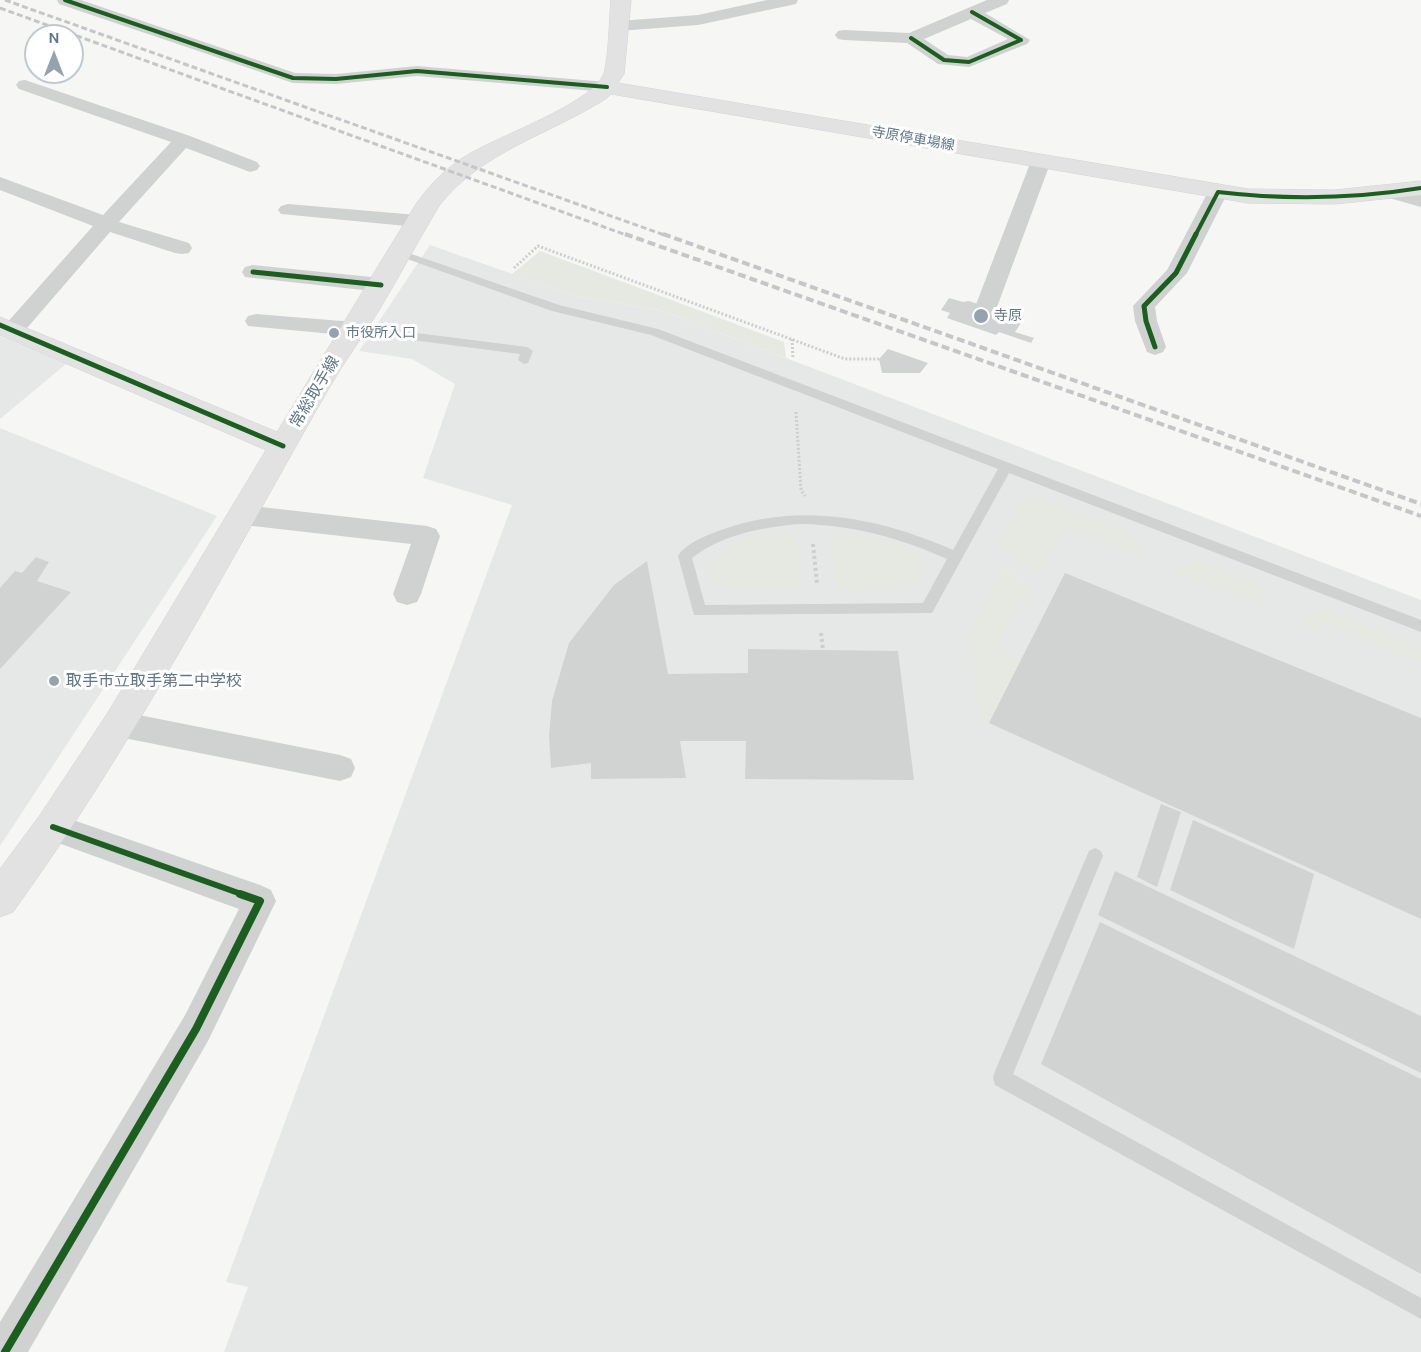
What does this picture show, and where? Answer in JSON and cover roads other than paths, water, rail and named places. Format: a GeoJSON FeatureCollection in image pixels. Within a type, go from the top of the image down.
{"type":"FeatureCollection","features":[{"type":"Feature","properties":{"kind":"main road"},"geometry":{"type":"LineString","coordinates":[[607,87],[615,66],[621,0]]}},
{"type":"Feature","properties":{"kind":"main road","name":"寺原停車場線"},"geometry":{"type":"LineString","coordinates":[[607,87],[1248,196],[1317,199],[1393,193],[1421,188]]}},
{"type":"Feature","properties":{"kind":"main road","name":"常総取手線"},"geometry":{"type":"LineString","coordinates":[[0,899],[53,827],[119,724],[244,515],[318,383],[381,285],[417,221],[442,186],[468,164],[571,112],[607,87]]}},
{"type":"Feature","properties":{"kind":"main road"},"geometry":{"type":"LineString","coordinates":[[6,327],[283,446]]}},
{"type":"Feature","properties":{"kind":"street"},"geometry":{"type":"LineString","coordinates":[[65,0],[293,78],[336,79],[417,71],[607,87]]}},
{"type":"Feature","properties":{"kind":"street"},"geometry":{"type":"LineString","coordinates":[[619,26],[698,20],[790,0]]}},
{"type":"Feature","properties":{"kind":"street"},"geometry":{"type":"LineString","coordinates":[[844,35],[911,38],[1001,0]]}},
{"type":"Feature","properties":{"kind":"street"},"geometry":{"type":"LineString","coordinates":[[911,38],[944,60],[969,62],[1021,40],[972,12]]}},
{"type":"Feature","properties":{"kind":"street"},"geometry":{"type":"LineString","coordinates":[[25,85],[250,166]]}},
{"type":"Feature","properties":{"kind":"street"},"geometry":{"type":"LineString","coordinates":[[6,327],[106,224],[183,140]]}},
{"type":"Feature","properties":{"kind":"street"},"geometry":{"type":"LineString","coordinates":[[986,307],[1041,161]]}},
{"type":"Feature","properties":{"kind":"street"},"geometry":{"type":"LineString","coordinates":[[0,183],[106,224],[182,248]]}},
{"type":"Feature","properties":{"kind":"street"},"geometry":{"type":"LineString","coordinates":[[1155,347],[1146,321],[1144,306],[1176,273],[1218,192]]}},
{"type":"Feature","properties":{"kind":"street"},"geometry":{"type":"LineString","coordinates":[[1393,193],[1421,201]]}},
{"type":"Feature","properties":{"kind":"street"},"geometry":{"type":"LineString","coordinates":[[288,210],[417,221]]}},
{"type":"Feature","properties":{"kind":"street"},"geometry":{"type":"LineString","coordinates":[[253,272],[381,285]]}},
{"type":"Feature","properties":{"kind":"street"},"geometry":{"type":"LineString","coordinates":[[256,321],[354,329]]}},
{"type":"Feature","properties":{"kind":"street"},"geometry":{"type":"LineString","coordinates":[[244,515],[427,536],[407,594]]}},
{"type":"Feature","properties":{"kind":"street"},"geometry":{"type":"LineString","coordinates":[[119,724],[340,768]]}},
{"type":"Feature","properties":{"kind":"street"},"geometry":{"type":"LineString","coordinates":[[5,1352],[196,1029],[260,901],[53,827]]}},
{"type":"Feature","properties":{"kind":"lane"},"geometry":{"type":"LineString","coordinates":[[400,253],[556,308],[654,332],[1421,626]]}},
{"type":"Feature","properties":{"kind":"lane"},"geometry":{"type":"LineString","coordinates":[[354,329],[527,351],[524,360]]}},
{"type":"Feature","properties":{"kind":"lane"},"geometry":{"type":"LineString","coordinates":[[956,557],[919,540],[881,528],[842,520],[811,518],[791,518],[757,524],[716,536],[697,545],[685,556],[699,611],[927,609],[956,557],[1005,468]]}},
{"type":"Feature","properties":{"kind":"lane"},"geometry":{"type":"LineString","coordinates":[[1095,856],[1002,1078],[1421,1309]]}},
{"type":"Feature","properties":{"kind":"railway"},"geometry":{"type":"LineString","coordinates":[[5,0],[667,236]]}},
{"type":"Feature","properties":{"kind":"railway"},"geometry":{"type":"LineString","coordinates":[[0,8],[629,236]]}},
{"type":"Feature","properties":{"kind":"railway"},"geometry":{"type":"LineString","coordinates":[[625,234],[1421,516]]}},
{"type":"Feature","properties":{"kind":"railway"},"geometry":{"type":"LineString","coordinates":[[663,234],[1421,504]]}},
{"type":"Feature","properties":{"kind":"place","name":"寺原"},"geometry":{"type":"Point","coordinates":[981,316]}},
{"type":"Feature","properties":{"kind":"place","name":"市役所入口"},"geometry":{"type":"Point","coordinates":[334,333]}},
{"type":"Feature","properties":{"kind":"place","name":"取手市立取手第二中学校"},"geometry":{"type":"Point","coordinates":[54,681]}}]}
